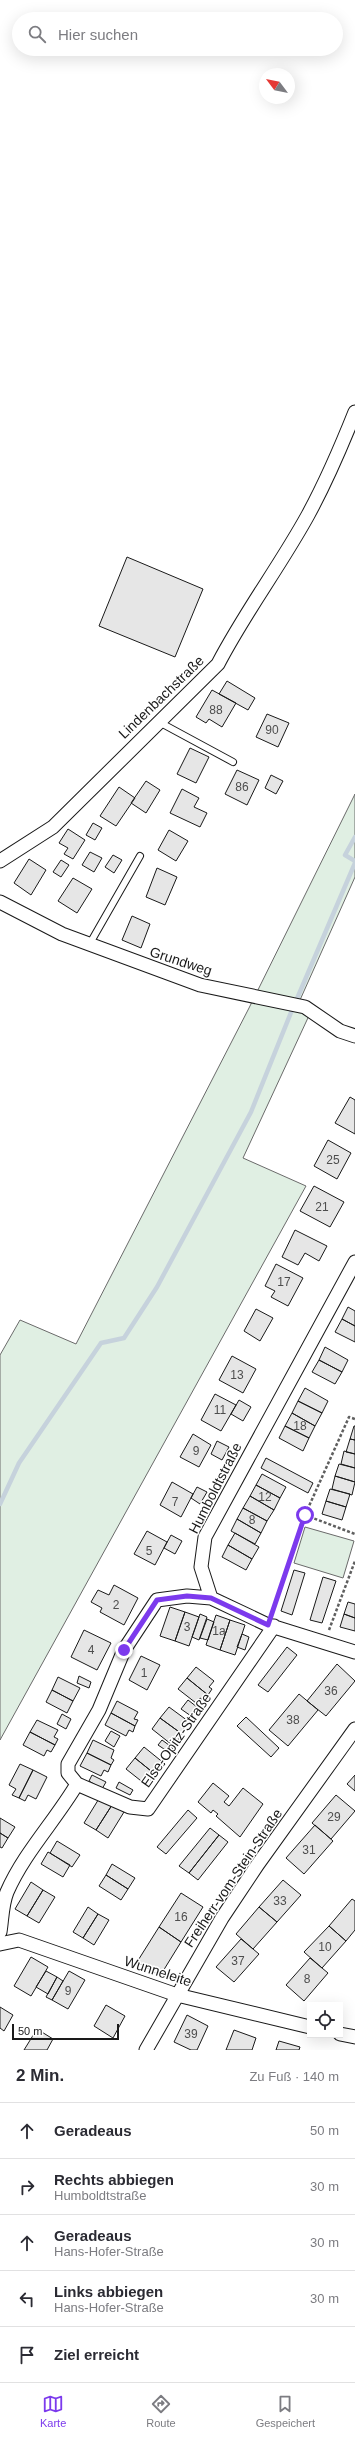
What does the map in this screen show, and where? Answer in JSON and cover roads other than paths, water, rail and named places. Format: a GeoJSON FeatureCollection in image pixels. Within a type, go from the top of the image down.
{"type":"FeatureCollection","features":[{"type":"Feature","properties":{"kind":"street","name":"Lindenbachstraße"},"geometry":{"type":"LineString","coordinates":[[0,861],[53,827],[218,664],[234,634],[308,515],[340,451],[355,412]]}},
{"type":"Feature","properties":{"kind":"street","name":"Grundweg"},"geometry":{"type":"LineString","coordinates":[[0,902],[43,926],[89,945],[200,986],[305,1007],[340,1031],[355,1036]]}},
{"type":"Feature","properties":{"kind":"street","name":"Humboldtstraße"},"geometry":{"type":"LineString","coordinates":[[211,1598],[201,1567],[205,1538],[355,1262]]}},
{"type":"Feature","properties":{"kind":"street"},"geometry":{"type":"LineString","coordinates":[[0,1932],[6,1893],[40,1835],[63,1807],[77,1784],[68,1773],[68,1764],[100,1710],[124,1650],[157,1600],[187,1596],[211,1598],[271,1626],[324,1644],[355,1652]]}},
{"type":"Feature","properties":{"kind":"street","name":"Else-Opitz-Straße"},"geometry":{"type":"LineString","coordinates":[[77,1784],[130,1807],[148,1809],[271,1626]]}},
{"type":"Feature","properties":{"kind":"street","name":"Freiherr-vom-Stein-Straße"},"geometry":{"type":"LineString","coordinates":[[146,2050],[222,1918],[258,1864],[355,1728]]}},
{"type":"Feature","properties":{"kind":"street","name":"Wunneleite"},"geometry":{"type":"LineString","coordinates":[[0,1944],[19,1940],[177,1995],[307,2026]]}},
{"type":"Feature","properties":{"kind":"street"},"geometry":{"type":"LineString","coordinates":[[343,2035],[355,2037]]}},
{"type":"Feature","properties":{"kind":"lane"},"geometry":{"type":"LineString","coordinates":[[159,722],[232,762]]}},
{"type":"Feature","properties":{"kind":"lane"},"geometry":{"type":"LineString","coordinates":[[89,945],[140,856]]}},
{"type":"Feature","properties":{"kind":"waterway"},"geometry":{"type":"LineString","coordinates":[[355,837],[345,855],[355,861]]}},
{"type":"Feature","properties":{"kind":"waterway"},"geometry":{"type":"LineString","coordinates":[[296,1001],[355,863]]}},
{"type":"Feature","properties":{"kind":"waterway"},"geometry":{"type":"LineString","coordinates":[[0,1504],[19,1463],[101,1343],[124,1338],[157,1287],[251,1112],[292,1010]]}}]}
